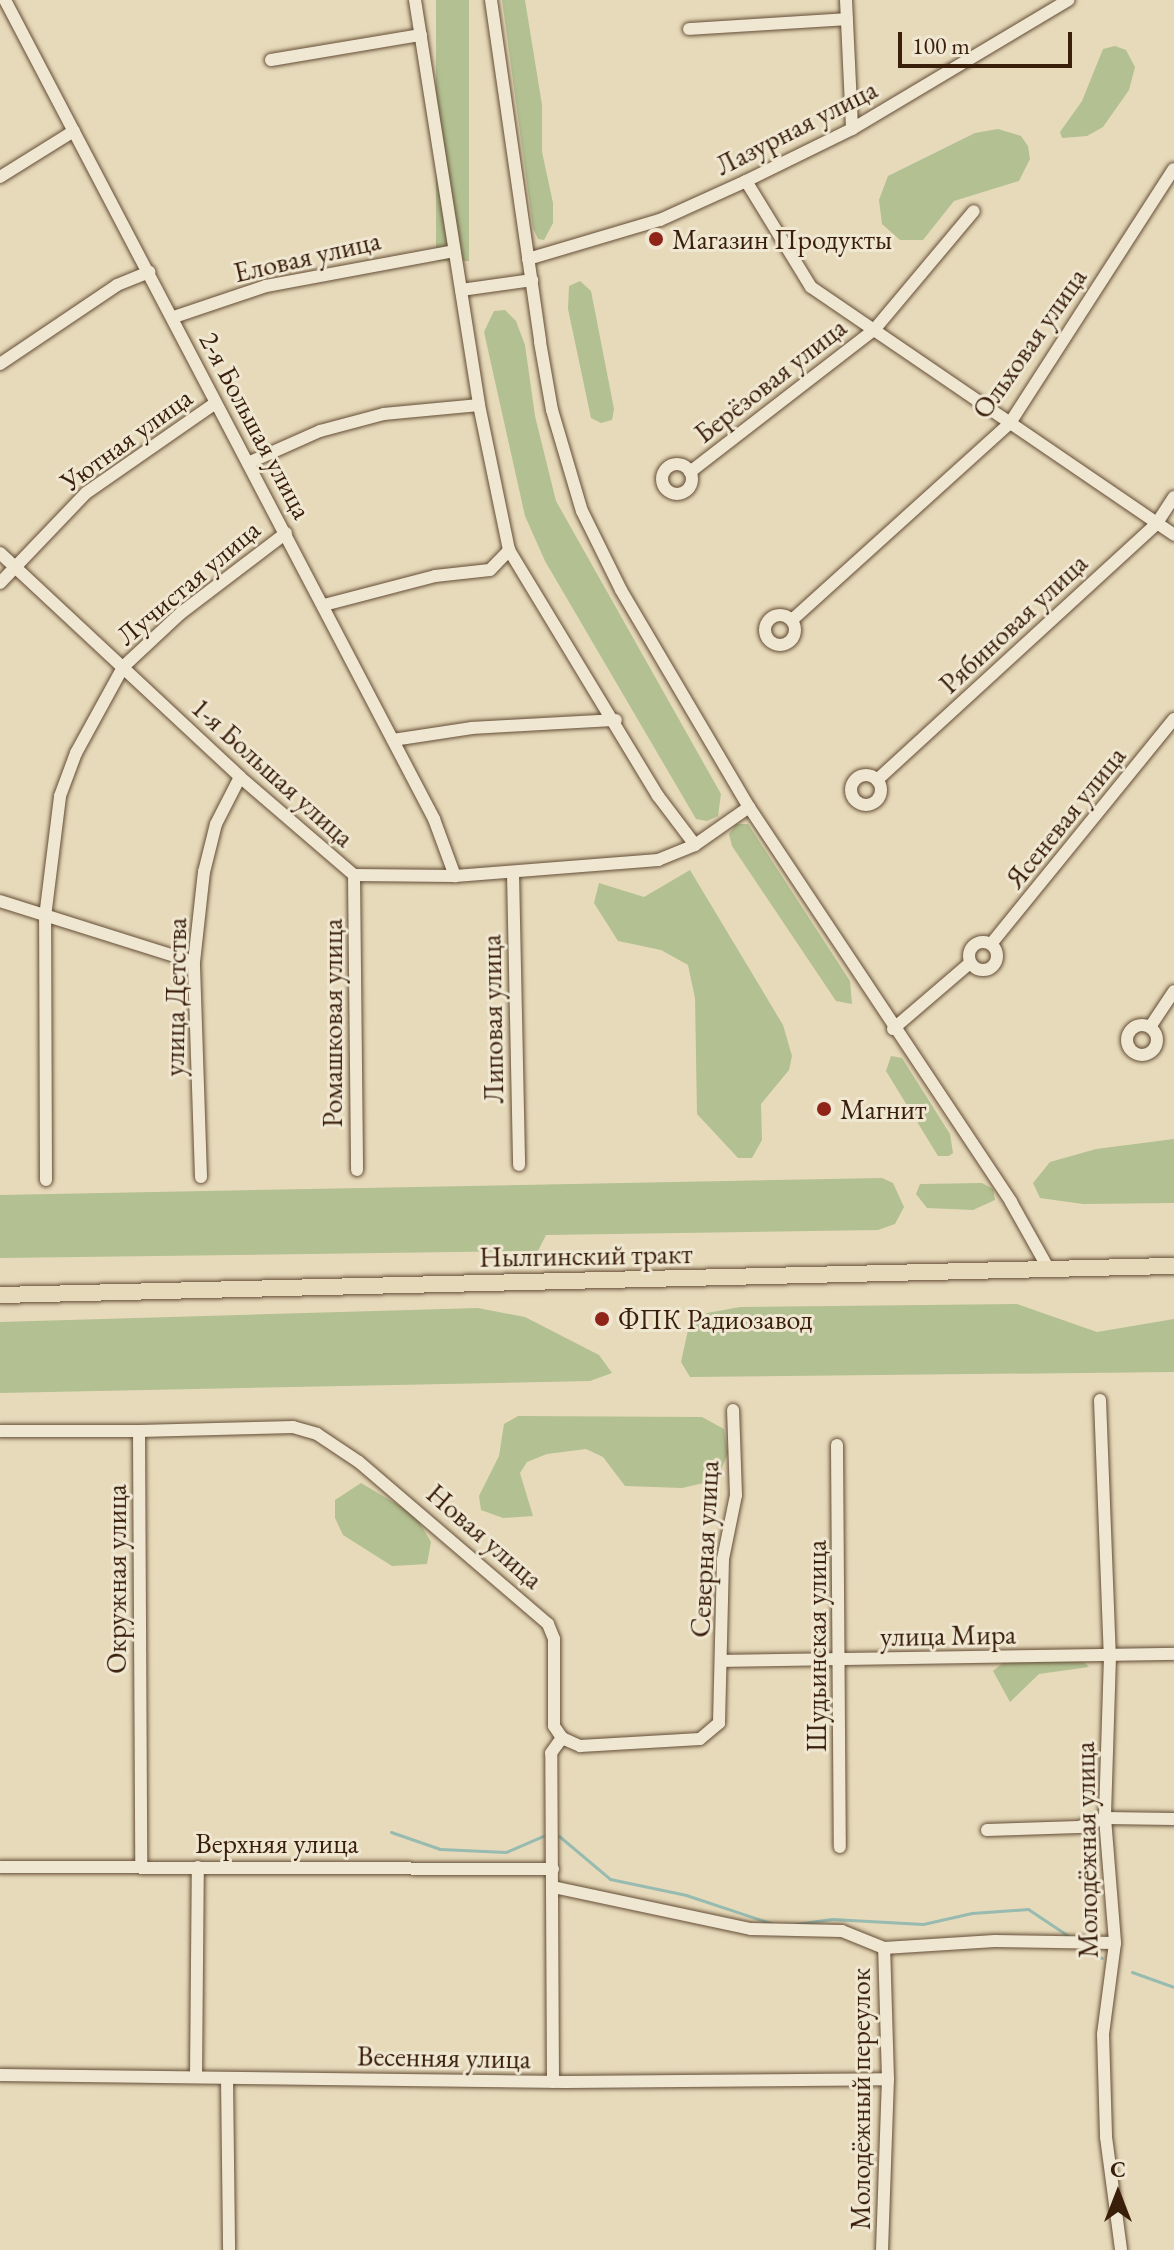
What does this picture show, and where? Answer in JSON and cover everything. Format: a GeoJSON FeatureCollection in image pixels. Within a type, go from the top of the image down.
{"type":"FeatureCollection","features":[{"type":"Feature","properties":{"kind":"main road","name":"Нылгинский тракт"},"geometry":{"type":"LineString","coordinates":[[0,1295],[1174,1266]]}},
{"type":"Feature","properties":{"kind":"street","name":"2-я Большая улица"},"geometry":{"type":"LineString","coordinates":[[5,0],[174,317],[214,404],[286,533],[434,819],[455,876]]}},
{"type":"Feature","properties":{"kind":"street"},"geometry":{"type":"LineString","coordinates":[[415,0],[479,405],[509,550],[616,720],[658,796],[695,845]]}},
{"type":"Feature","properties":{"kind":"street"},"geometry":{"type":"LineString","coordinates":[[491,0],[552,410],[582,511],[621,590],[749,807],[893,1029],[1011,1202],[1048,1268]]}},
{"type":"Feature","properties":{"kind":"street"},"geometry":{"type":"LineString","coordinates":[[846,0],[852,129]]}},
{"type":"Feature","properties":{"kind":"street","name":"Лазурная улица"},"geometry":{"type":"LineString","coordinates":[[528,259],[660,220],[746,181],[852,129],[1068,0]]}},
{"type":"Feature","properties":{"kind":"street"},"geometry":{"type":"LineString","coordinates":[[689,29],[847,19]]}},
{"type":"Feature","properties":{"kind":"street"},"geometry":{"type":"LineString","coordinates":[[271,60],[421,35]]}},
{"type":"Feature","properties":{"kind":"street"},"geometry":{"type":"LineString","coordinates":[[0,177],[74,131]]}},
{"type":"Feature","properties":{"kind":"street","name":"Ольховая улица"},"geometry":{"type":"LineString","coordinates":[[792,620],[1010,423],[1174,169]]}},
{"type":"Feature","properties":{"kind":"street"},"geometry":{"type":"LineString","coordinates":[[746,181],[811,287],[1174,535]]}},
{"type":"Feature","properties":{"kind":"street","name":"Берёзовая улица"},"geometry":{"type":"LineString","coordinates":[[693,470],[874,330],[974,211]]}},
{"type":"Feature","properties":{"kind":"street","name":"Еловая улица"},"geometry":{"type":"LineString","coordinates":[[174,317],[266,286],[454,251]]}},
{"type":"Feature","properties":{"kind":"street"},"geometry":{"type":"LineString","coordinates":[[0,364],[117,285],[150,272]]}},
{"type":"Feature","properties":{"kind":"street"},"geometry":{"type":"LineString","coordinates":[[461,290],[532,280]]}},
{"type":"Feature","properties":{"kind":"street","name":"Уютная улица"},"geometry":{"type":"LineString","coordinates":[[0,583],[86,493],[214,404]]}},
{"type":"Feature","properties":{"kind":"street"},"geometry":{"type":"LineString","coordinates":[[248,463],[320,431],[384,414],[479,405]]}},
{"type":"Feature","properties":{"kind":"street","name":"Рябиновая улица"},"geometry":{"type":"LineString","coordinates":[[877,780],[1157,523],[1174,497]]}},
{"type":"Feature","properties":{"kind":"street","name":"Лучистая улица"},"geometry":{"type":"LineString","coordinates":[[46,1180],[45,917],[60,796],[86,732],[123,667],[181,613],[286,533]]}},
{"type":"Feature","properties":{"kind":"street"},"geometry":{"type":"LineString","coordinates":[[324,605],[435,576],[490,570],[509,550]]}},
{"type":"Feature","properties":{"kind":"street","name":"1-я Большая улица"},"geometry":{"type":"LineString","coordinates":[[0,553],[240,777],[354,875],[455,876],[658,860],[695,845],[749,807]]}},
{"type":"Feature","properties":{"kind":"street","name":"Ясеневая улица"},"geometry":{"type":"LineString","coordinates":[[991,944],[1174,719]]}},
{"type":"Feature","properties":{"kind":"street"},"geometry":{"type":"LineString","coordinates":[[393,740],[472,728],[616,720]]}},
{"type":"Feature","properties":{"kind":"street","name":"улица Детства"},"geometry":{"type":"LineString","coordinates":[[201,1177],[194,962],[204,872],[216,824],[240,777]]}},
{"type":"Feature","properties":{"kind":"street","name":"Липовая улица"},"geometry":{"type":"LineString","coordinates":[[513,873],[519,1165]]}},
{"type":"Feature","properties":{"kind":"street","name":"Ромашковая улица"},"geometry":{"type":"LineString","coordinates":[[354,875],[357,1170]]}},
{"type":"Feature","properties":{"kind":"street"},"geometry":{"type":"LineString","coordinates":[[0,901],[194,962]]}},
{"type":"Feature","properties":{"kind":"street"},"geometry":{"type":"LineString","coordinates":[[893,1029],[970,963],[973,945],[991,944],[997,956],[990,968],[977,969],[970,963]]}},
{"type":"Feature","properties":{"kind":"street"},"geometry":{"type":"LineString","coordinates":[[1150,1027],[1174,991]]}},
{"type":"Feature","properties":{"kind":"street","name":"Молодёжная улица"},"geometry":{"type":"LineString","coordinates":[[1100,1400],[1110,1656],[1105,1818],[1115,1943],[1103,2034],[1106,2137],[1121,2250]]}},
{"type":"Feature","properties":{"kind":"street","name":"Северная улица"},"geometry":{"type":"LineString","coordinates":[[562,1738],[580,1746],[709,1736],[719,1723],[723,1559],[736,1495],[733,1410]]}},
{"type":"Feature","properties":{"kind":"street","name":"Новая улица"},"geometry":{"type":"LineString","coordinates":[[139,1431],[293,1427],[317,1434],[359,1462],[548,1624],[554,1639],[554,1726],[562,1738]]}},
{"type":"Feature","properties":{"kind":"street"},"geometry":{"type":"LineString","coordinates":[[0,1431],[139,1431]]}},
{"type":"Feature","properties":{"kind":"street","name":"Окружная улица"},"geometry":{"type":"LineString","coordinates":[[139,1431],[141,1866]]}},
{"type":"Feature","properties":{"kind":"street","name":"Шудьинская улица"},"geometry":{"type":"LineString","coordinates":[[837,1445],[840,1847]]}},
{"type":"Feature","properties":{"kind":"street","name":"улица Мира"},"geometry":{"type":"LineString","coordinates":[[722,1661],[1174,1654]]}},
{"type":"Feature","properties":{"kind":"street"},"geometry":{"type":"LineString","coordinates":[[553,2082],[551,1753],[562,1738]]}},
{"type":"Feature","properties":{"kind":"street"},"geometry":{"type":"LineString","coordinates":[[987,1830],[1079,1827],[1105,1818],[1174,1819]]}},
{"type":"Feature","properties":{"kind":"street","name":"Верхняя улица"},"geometry":{"type":"LineString","coordinates":[[0,1867],[553,1869]]}},
{"type":"Feature","properties":{"kind":"street"},"geometry":{"type":"LineString","coordinates":[[196,2077],[198,1867]]}},
{"type":"Feature","properties":{"kind":"street"},"geometry":{"type":"LineString","coordinates":[[553,1887],[751,1929],[842,1931],[884,1948],[995,1941],[1115,1943]]}},
{"type":"Feature","properties":{"kind":"street","name":"Молодёжный переулок"},"geometry":{"type":"LineString","coordinates":[[882,2250],[888,2079],[884,1948]]}},
{"type":"Feature","properties":{"kind":"street","name":"Весенняя улица"},"geometry":{"type":"LineString","coordinates":[[0,2075],[553,2082],[888,2079]]}},
{"type":"Feature","properties":{"kind":"street"},"geometry":{"type":"LineString","coordinates":[[227,2078],[229,2250]]}},
{"type":"Feature","properties":{"kind":"green space"},"geometry":{"type":"Polygon","coordinates":[[[436,0],[469,0],[469,261],[436,261],[436,0]]]}},
{"type":"Feature","properties":{"kind":"green space"},"geometry":{"type":"Polygon","coordinates":[[[502,0],[525,0],[542,105],[542,152],[553,203],[553,223],[544,240],[538,239],[533,228],[502,0]]]}},
{"type":"Feature","properties":{"kind":"green space"},"geometry":{"type":"Polygon","coordinates":[[[1115,46],[1126,50],[1135,67],[1129,90],[1103,127],[1087,136],[1062,138],[1060,132],[1082,101],[1103,49],[1115,46]]]}},
{"type":"Feature","properties":{"kind":"green space"},"geometry":{"type":"Polygon","coordinates":[[[998,129],[1021,136],[1028,146],[1030,159],[1019,181],[954,201],[923,240],[900,240],[882,224],[879,200],[888,176],[975,133],[998,129]]]}},
{"type":"Feature","properties":{"kind":"green space"},"geometry":{"type":"Polygon","coordinates":[[[580,281],[591,291],[614,409],[612,420],[601,423],[591,418],[568,309],[569,286],[580,281]]]}},
{"type":"Feature","properties":{"kind":"green space"},"geometry":{"type":"Polygon","coordinates":[[[505,310],[516,321],[525,345],[535,416],[556,501],[721,794],[718,816],[707,821],[696,819],[545,561],[525,516],[484,332],[494,311],[505,310]]]}},
{"type":"Feature","properties":{"kind":"green space"},"geometry":{"type":"Polygon","coordinates":[[[736,824],[748,824],[850,981],[852,1004],[836,1001],[732,846],[729,834],[736,824]]]}},
{"type":"Feature","properties":{"kind":"green space"},"geometry":{"type":"Polygon","coordinates":[[[690,870],[783,1025],[792,1056],[789,1070],[761,1104],[762,1140],[752,1158],[738,1158],[697,1114],[695,998],[688,965],[661,950],[618,941],[594,903],[599,883],[644,897],[690,870]]]}},
{"type":"Feature","properties":{"kind":"green space"},"geometry":{"type":"Polygon","coordinates":[[[891,1056],[902,1058],[950,1134],[953,1153],[949,1156],[938,1156],[886,1071],[891,1056]]]}},
{"type":"Feature","properties":{"kind":"green space"},"geometry":{"type":"Polygon","coordinates":[[[1174,1139],[1174,1203],[1083,1204],[1040,1198],[1033,1183],[1050,1162],[1096,1149],[1174,1139]]]}},
{"type":"Feature","properties":{"kind":"green space"},"geometry":{"type":"Polygon","coordinates":[[[882,1178],[893,1183],[904,1207],[895,1224],[878,1230],[546,1235],[538,1251],[0,1258],[0,1195],[882,1178]]]}},
{"type":"Feature","properties":{"kind":"green space"},"geometry":{"type":"Polygon","coordinates":[[[982,1183],[993,1189],[995,1200],[973,1210],[927,1208],[916,1194],[920,1184],[982,1183]]]}},
{"type":"Feature","properties":{"kind":"green space"},"geometry":{"type":"Polygon","coordinates":[[[1017,1304],[1097,1332],[1174,1319],[1174,1372],[690,1377],[681,1362],[688,1330],[707,1313],[740,1307],[1017,1304]]]}},
{"type":"Feature","properties":{"kind":"green space"},"geometry":{"type":"Polygon","coordinates":[[[478,1308],[525,1317],[599,1355],[612,1373],[590,1381],[0,1393],[0,1322],[478,1308]]]}},
{"type":"Feature","properties":{"kind":"green space"},"geometry":{"type":"Polygon","coordinates":[[[518,1416],[702,1417],[724,1429],[728,1453],[717,1480],[682,1488],[625,1486],[603,1457],[586,1449],[547,1454],[527,1462],[520,1473],[533,1516],[503,1518],[481,1510],[479,1496],[499,1456],[504,1424],[518,1416]]]}},
{"type":"Feature","properties":{"kind":"green space"},"geometry":{"type":"Polygon","coordinates":[[[361,1483],[415,1515],[431,1542],[427,1564],[392,1566],[343,1535],[335,1518],[335,1500],[361,1483]]]}},
{"type":"Feature","properties":{"kind":"green space"},"geometry":{"type":"Polygon","coordinates":[[[1004,1662],[1084,1662],[1089,1667],[1039,1674],[1010,1702],[993,1671],[1004,1662]]]}},
{"type":"Feature","properties":{"kind":"waterway"},"geometry":{"type":"LineString","coordinates":[[391,1832],[440,1849],[506,1852],[543,1836]]}},
{"type":"Feature","properties":{"kind":"waterway"},"geometry":{"type":"LineString","coordinates":[[559,1836],[610,1879],[686,1895],[773,1924]]}},
{"type":"Feature","properties":{"kind":"waterway"},"geometry":{"type":"LineString","coordinates":[[796,1924],[832,1919],[923,1924],[972,1913],[1028,1909],[1070,1937]]}},
{"type":"Feature","properties":{"kind":"waterway"},"geometry":{"type":"LineString","coordinates":[[1092,1953],[1102,1958]]}},
{"type":"Feature","properties":{"kind":"waterway"},"geometry":{"type":"LineString","coordinates":[[1132,1972],[1174,1987]]}},
{"type":"Feature","properties":{"kind":"place","name":"Магазин Продукты"},"geometry":{"type":"Point","coordinates":[656,239]}},
{"type":"Feature","properties":{"kind":"place","name":"Магнит"},"geometry":{"type":"Point","coordinates":[824,1109]}},
{"type":"Feature","properties":{"kind":"place","name":"ФПК Радиозавод"},"geometry":{"type":"Point","coordinates":[602,1319]}}]}
